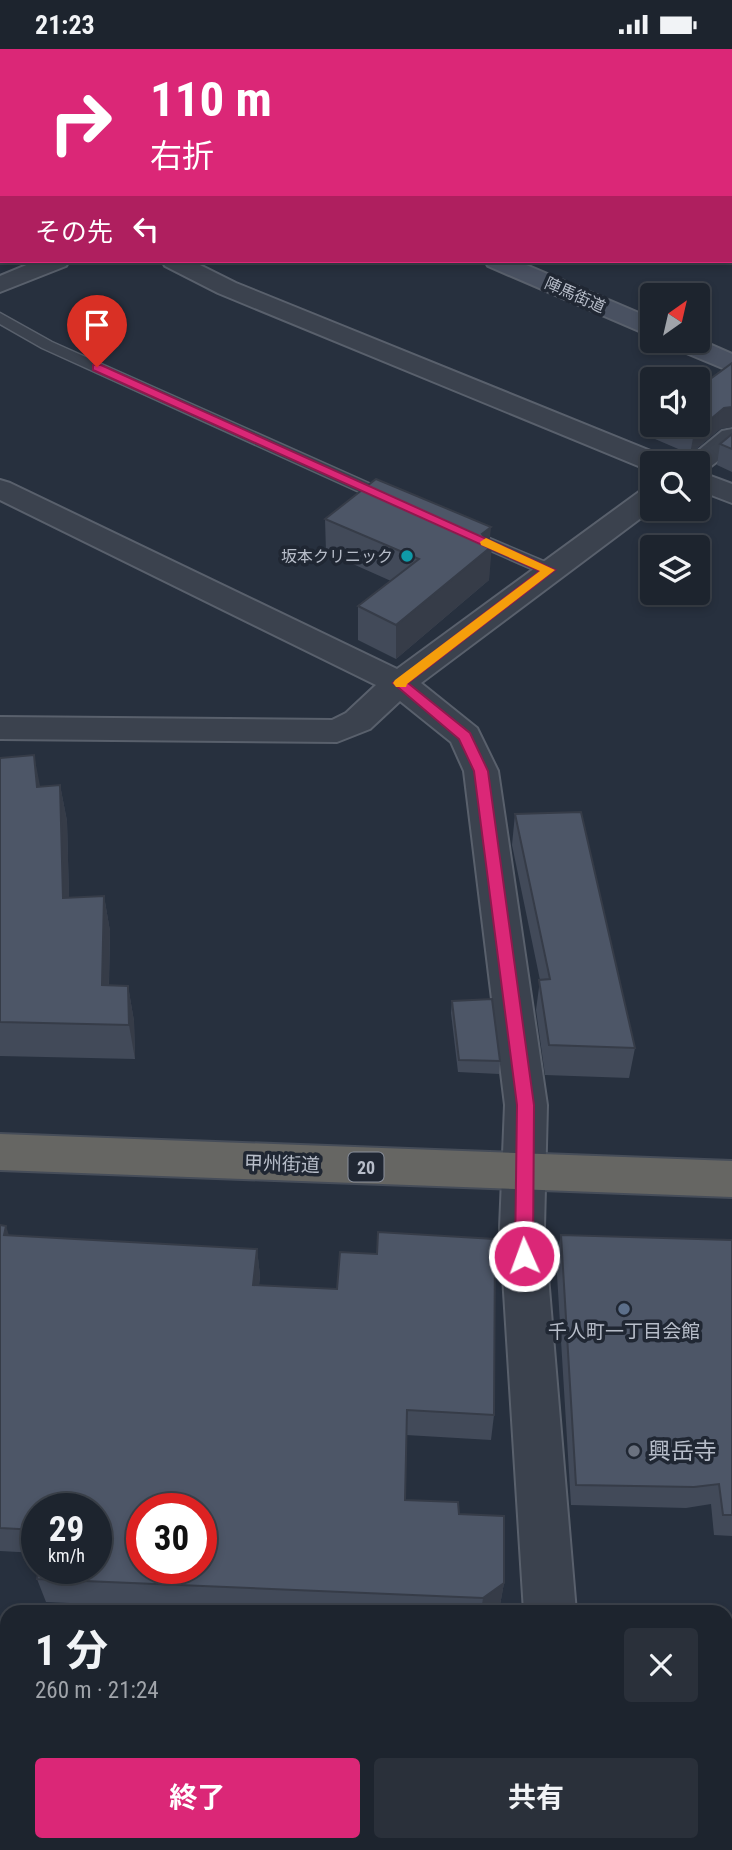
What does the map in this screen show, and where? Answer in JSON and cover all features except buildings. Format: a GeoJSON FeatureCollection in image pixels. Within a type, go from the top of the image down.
{"type":"FeatureCollection","features":[{"type":"Feature","properties":{"kind":"highway","name":"甲州街道"},"geometry":{"type":"LineString","coordinates":[[0,1152],[732,1179]]}},
{"type":"Feature","properties":{"kind":"main road","name":"陣馬街道"},"geometry":{"type":"LineString","coordinates":[[502,263],[640,323]]}},
{"type":"Feature","properties":{"kind":"main road"},"geometry":{"type":"LineString","coordinates":[[708,353],[732,364]]}},
{"type":"Feature","properties":{"kind":"street"},"geometry":{"type":"LineString","coordinates":[[0,285],[52,263]]}},
{"type":"Feature","properties":{"kind":"street"},"geometry":{"type":"LineString","coordinates":[[178,263],[227,288],[640,457]]}},
{"type":"Feature","properties":{"kind":"street"},"geometry":{"type":"LineString","coordinates":[[710,454],[732,437]]}},
{"type":"Feature","properties":{"kind":"street"},"geometry":{"type":"LineString","coordinates":[[710,485],[732,494]]}},
{"type":"Feature","properties":{"kind":"street"},"geometry":{"type":"LineString","coordinates":[[0,489],[399,683],[465,736],[481,771],[526,1105],[525,1269],[549,1605]]}},
{"type":"Feature","properties":{"kind":"street"},"geometry":{"type":"LineString","coordinates":[[0,728],[337,731],[358,721],[399,683],[640,504]]}},
{"type":"Feature","properties":{"kind":"lane"},"geometry":{"type":"LineString","coordinates":[[0,318],[47,345],[411,508]]}},
{"type":"Feature","properties":{"kind":"lane"},"geometry":{"type":"LineString","coordinates":[[449,525],[549,570]]}},
{"type":"Feature","properties":{"kind":"slow traffic"},"geometry":{"type":"LineString","coordinates":[[401,684],[399,683],[549,570],[486,542]]}},
{"type":"Feature","properties":{"kind":"place","name":"坂本クリニック"},"geometry":{"type":"Point","coordinates":[407,556]}},
{"type":"Feature","properties":{"kind":"place","name":"千人町一丁目会館"},"geometry":{"type":"Point","coordinates":[624,1309]}},
{"type":"Feature","properties":{"kind":"place","name":"興岳寺"},"geometry":{"type":"Point","coordinates":[634,1451]}},
{"type":"Feature","properties":{"kind":"route"},"geometry":{"type":"LineString","coordinates":[[97,367],[549,570],[399,683],[465,736],[481,771],[526,1105],[524,1256]]}}]}
